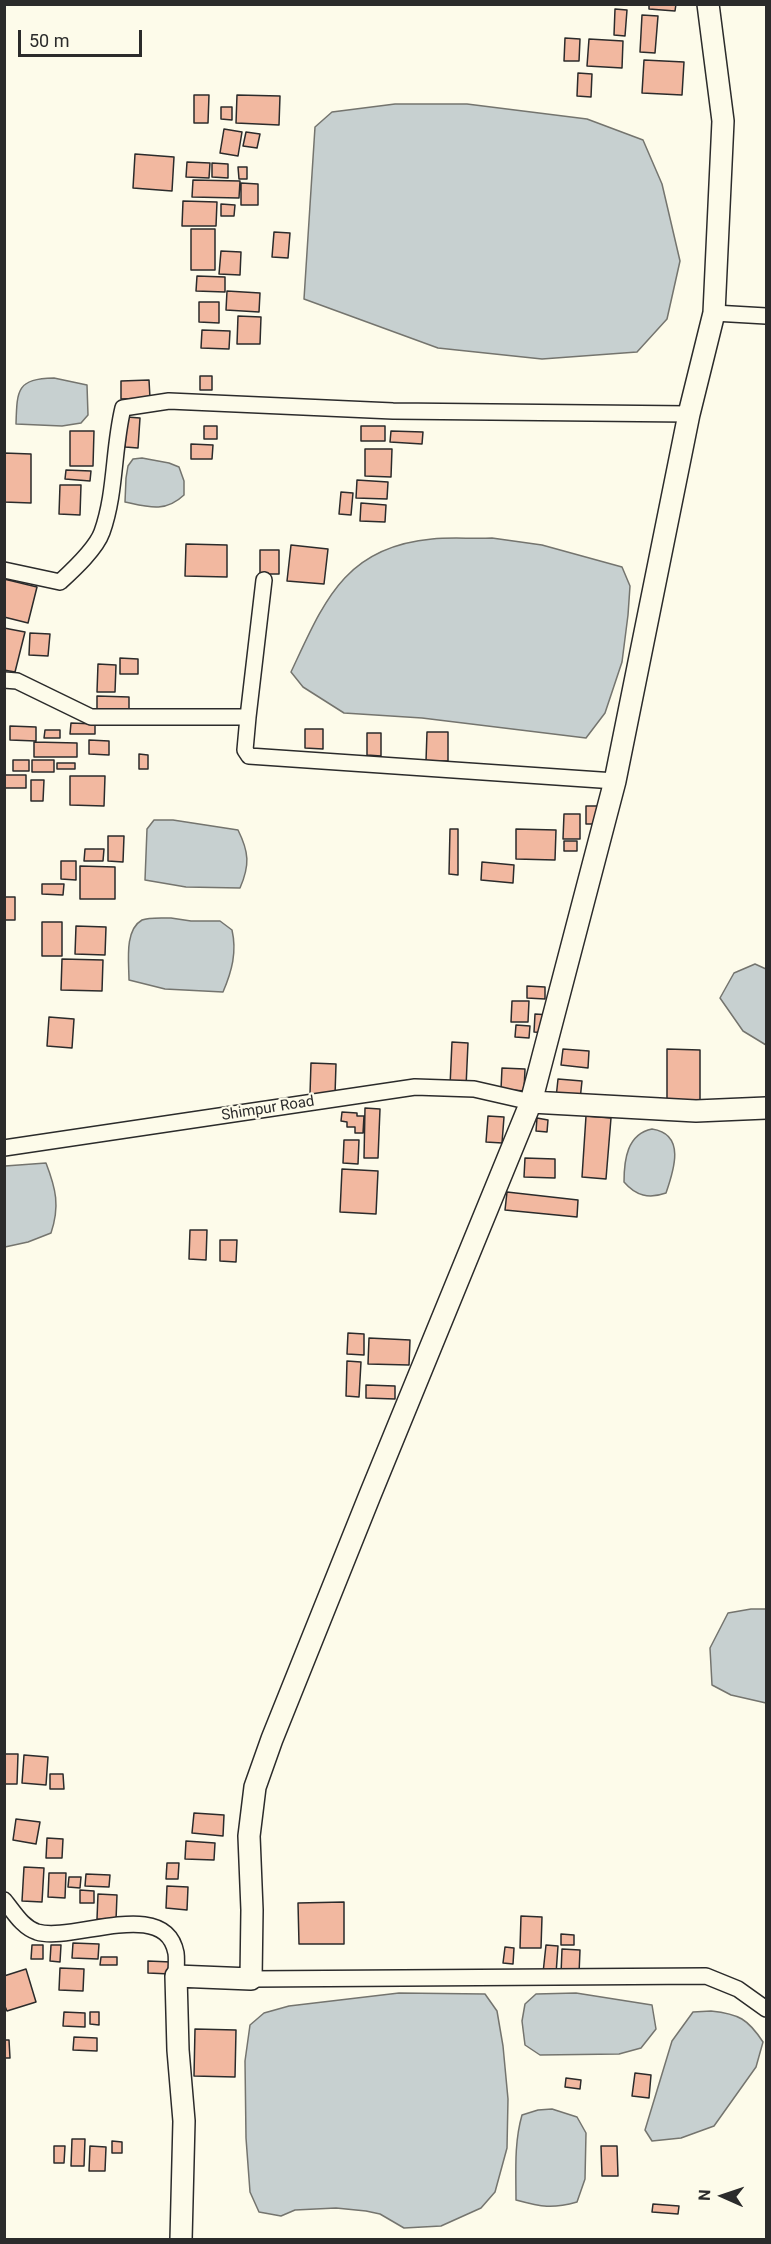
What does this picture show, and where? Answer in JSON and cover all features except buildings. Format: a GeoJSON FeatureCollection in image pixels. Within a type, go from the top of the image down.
{"type":"FeatureCollection","features":[{"type":"Feature","properties":{"kind":"street"},"geometry":{"type":"LineString","coordinates":[[250,1979],[252,1910],[249,1836],[255,1787],[369,1495],[531,1102],[615,781],[689,414],[714,313],[723,121],[708,4]]}},
{"type":"Feature","properties":{"kind":"street"},"geometry":{"type":"LineString","coordinates":[[714,313],[766,316]]}},
{"type":"Feature","properties":{"kind":"street"},"geometry":{"type":"LineString","coordinates":[[4,570],[60,582],[102,534],[111,491],[118,427],[123,408],[169,401],[393,411],[689,414]]}},
{"type":"Feature","properties":{"kind":"street"},"geometry":{"type":"LineString","coordinates":[[264,580],[245,750],[249,756],[615,781]]}},
{"type":"Feature","properties":{"kind":"street"},"geometry":{"type":"LineString","coordinates":[[4,680],[16,681],[91,717],[248,717]]}},
{"type":"Feature","properties":{"kind":"street","name":"Shimpur Road"},"geometry":{"type":"LineString","coordinates":[[4,1148],[415,1087],[474,1089],[531,1102]]}},
{"type":"Feature","properties":{"kind":"street"},"geometry":{"type":"LineString","coordinates":[[531,1102],[696,1111],[766,1108]]}},
{"type":"Feature","properties":{"kind":"street"},"geometry":{"type":"LineString","coordinates":[[4,1900],[23,1924],[37,1932],[57,1935],[141,1923],[159,1929],[169,1938],[176,1952],[178,2050],[184,2121],[181,2240]]}},
{"type":"Feature","properties":{"kind":"street"},"geometry":{"type":"LineString","coordinates":[[176,1976],[250,1979],[706,1976],[738,1989],[766,2009]]}},
{"type":"Feature","properties":{"kind":"shaded area"},"geometry":{"type":"Polygon","coordinates":[[[395,104],[467,104],[587,119],[643,140],[662,184],[680,261],[667,319],[637,352],[542,359],[438,348],[304,299],[315,127],[332,112],[395,104]]]}},
{"type":"Feature","properties":{"kind":"shaded area"},"geometry":{"type":"Polygon","coordinates":[[[54,378],[87,385],[88,415],[81,423],[62,426],[16,424],[17,402],[22,388],[33,381],[54,378]]]}},
{"type":"Feature","properties":{"kind":"shaded area"},"geometry":{"type":"Polygon","coordinates":[[[142,458],[179,467],[184,481],[184,495],[170,504],[156,507],[125,502],[128,466],[133,459],[142,458]]]}},
{"type":"Feature","properties":{"kind":"shaded area"},"geometry":{"type":"Polygon","coordinates":[[[439,538],[492,538],[542,545],[622,567],[630,586],[622,662],[605,713],[586,738],[422,718],[344,713],[303,687],[291,672],[327,601],[357,566],[377,553],[402,544],[439,538]]]}},
{"type":"Feature","properties":{"kind":"shaded area"},"geometry":{"type":"Polygon","coordinates":[[[154,820],[173,820],[238,830],[247,859],[240,888],[186,887],[145,880],[147,829],[154,820]]]}},
{"type":"Feature","properties":{"kind":"shaded area"},"geometry":{"type":"Polygon","coordinates":[[[145,919],[220,921],[232,930],[233,961],[223,992],[165,989],[129,980],[130,939],[136,925],[145,919]]]}},
{"type":"Feature","properties":{"kind":"shaded area"},"geometry":{"type":"Polygon","coordinates":[[[755,964],[766,969],[766,1045],[743,1031],[720,998],[734,973],[755,964]]]}},
{"type":"Feature","properties":{"kind":"shaded area"},"geometry":{"type":"Polygon","coordinates":[[[652,1129],[663,1132],[670,1138],[675,1154],[666,1193],[648,1196],[629,1187],[624,1182],[624,1174],[626,1157],[632,1142],[637,1136],[652,1129]]]}},
{"type":"Feature","properties":{"kind":"shaded area"},"geometry":{"type":"Polygon","coordinates":[[[46,1163],[56,1198],[51,1233],[28,1242],[5,1247],[5,1166],[46,1163]]]}},
{"type":"Feature","properties":{"kind":"shaded area"},"geometry":{"type":"Polygon","coordinates":[[[766,1609],[766,1703],[731,1695],[712,1685],[710,1648],[728,1613],[766,1609]]]}},
{"type":"Feature","properties":{"kind":"shaded area"},"geometry":{"type":"Polygon","coordinates":[[[399,1993],[485,1994],[497,2011],[508,2099],[507,2148],[495,2192],[481,2208],[441,2226],[404,2228],[380,2214],[336,2208],[295,2210],[281,2216],[259,2212],[250,2192],[246,2138],[245,2061],[250,2025],[264,2013],[289,2006],[399,1993]]]}},
{"type":"Feature","properties":{"kind":"shaded area"},"geometry":{"type":"Polygon","coordinates":[[[576,1993],[652,2005],[656,2029],[641,2048],[619,2054],[540,2055],[525,2045],[522,2021],[525,2004],[536,1994],[576,1993]]]}},
{"type":"Feature","properties":{"kind":"shaded area"},"geometry":{"type":"Polygon","coordinates":[[[711,2011],[736,2016],[758,2034],[763,2042],[756,2067],[714,2126],[681,2138],[652,2141],[645,2130],[672,2041],[693,2012],[711,2011]]]}},
{"type":"Feature","properties":{"kind":"shaded area"},"geometry":{"type":"Polygon","coordinates":[[[552,2109],[577,2117],[586,2133],[585,2179],[577,2202],[561,2206],[547,2206],[516,2200],[517,2147],[522,2115],[552,2109]]]}}]}
